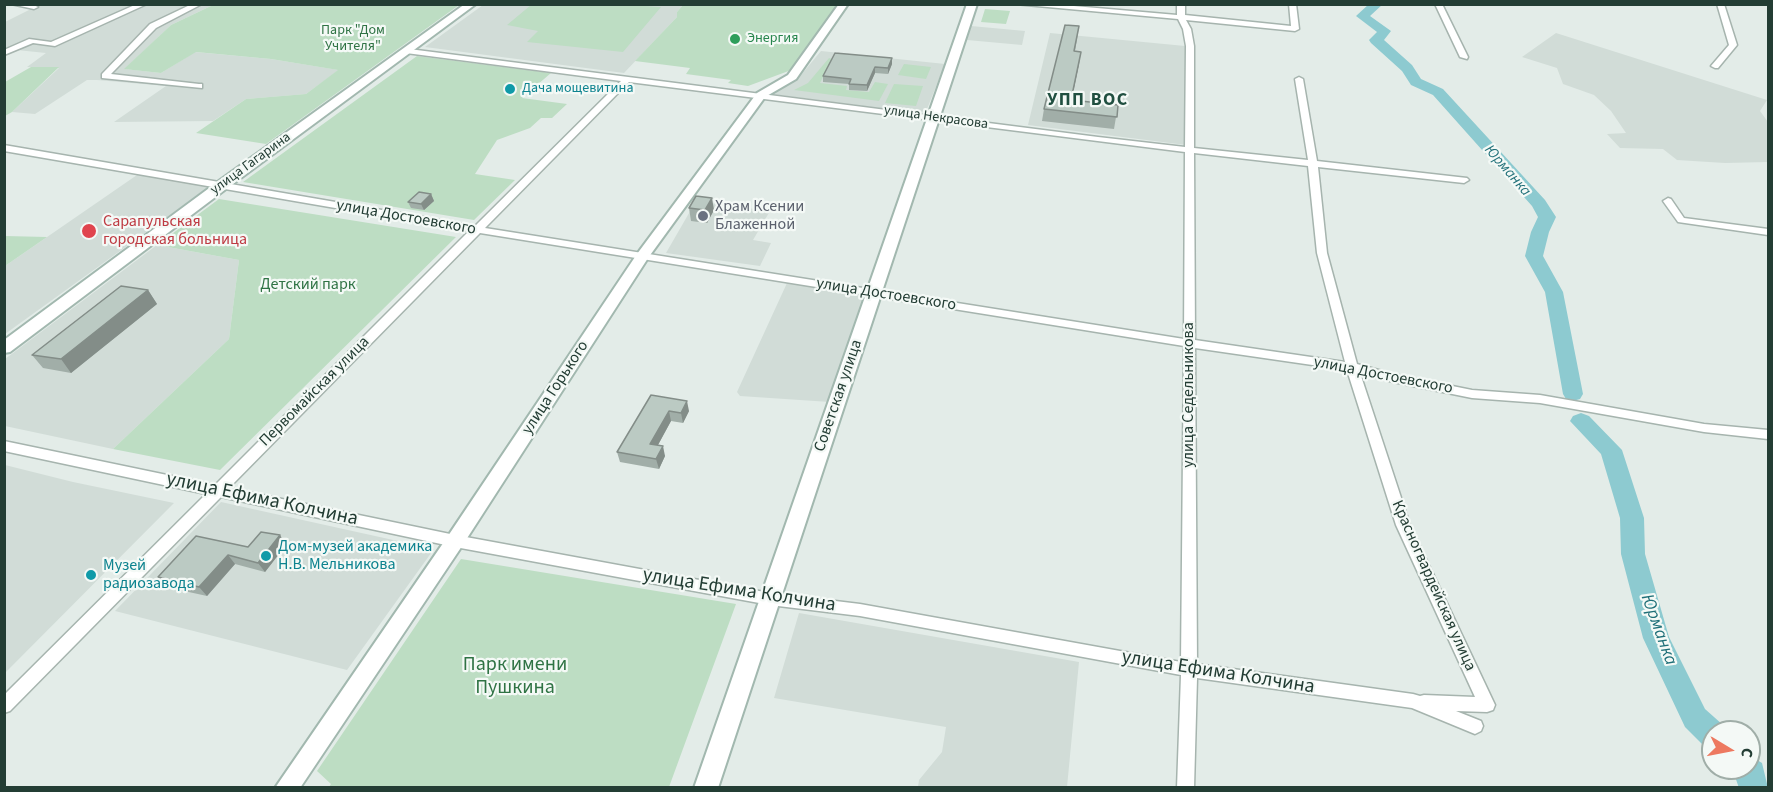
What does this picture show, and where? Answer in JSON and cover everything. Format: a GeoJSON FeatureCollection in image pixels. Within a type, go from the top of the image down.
{"type":"FeatureCollection","features":[{"type":"Feature","properties":{"kind":"street"},"geometry":{"type":"LineString","coordinates":[[14,4],[34,7]]}},
{"type":"Feature","properties":{"kind":"street"},"geometry":{"type":"LineString","coordinates":[[4,53],[32,40],[52,45],[144,4]]}},
{"type":"Feature","properties":{"kind":"street"},"geometry":{"type":"LineString","coordinates":[[199,4],[153,26],[105,76],[199,86]]}},
{"type":"Feature","properties":{"kind":"street","name":"улица Гагарина"},"geometry":{"type":"LineString","coordinates":[[4,348],[220,186],[472,4]]}},
{"type":"Feature","properties":{"kind":"street","name":"улица Горького"},"geometry":{"type":"LineString","coordinates":[[286,788],[455,541],[642,257],[761,95],[792,77],[844,4]]}},
{"type":"Feature","properties":{"kind":"street","name":"Советская улица"},"geometry":{"type":"LineString","coordinates":[[706,788],[972,4]]}},
{"type":"Feature","properties":{"kind":"street"},"geometry":{"type":"LineString","coordinates":[[1018,4],[1295,28],[1292,4]]}},
{"type":"Feature","properties":{"kind":"street","name":"улица Седельникова"},"geometry":{"type":"LineString","coordinates":[[1181,4],[1181,17],[1187,29],[1190,46],[1188,670],[1185,788]]}},
{"type":"Feature","properties":{"kind":"street"},"geometry":{"type":"LineString","coordinates":[[1438,4],[1464,57]]}},
{"type":"Feature","properties":{"kind":"street"},"geometry":{"type":"LineString","coordinates":[[1715,66],[1733,45],[1720,4]]}},
{"type":"Feature","properties":{"kind":"street","name":"улица Некрасова"},"geometry":{"type":"LineString","coordinates":[[409,51],[1190,152],[1464,180]]}},
{"type":"Feature","properties":{"kind":"street","name":"Первомайская улица"},"geometry":{"type":"LineString","coordinates":[[4,706],[216,490],[627,79]]}},
{"type":"Feature","properties":{"kind":"street","name":"Красногвардейская улица"},"geometry":{"type":"LineString","coordinates":[[1299,79],[1313,166],[1322,253],[1352,367],[1403,525],[1487,705],[1413,701]]}},
{"type":"Feature","properties":{"kind":"street","name":"улица Достоевского"},"geometry":{"type":"LineString","coordinates":[[4,148],[642,257],[1190,344],[1352,367],[1393,378],[1473,394],[1540,399],[1704,429],[1768,435]]}},
{"type":"Feature","properties":{"kind":"street"},"geometry":{"type":"LineString","coordinates":[[1668,201],[1681,220],[1768,232]]}},
{"type":"Feature","properties":{"kind":"street","name":"улица Ефима Колчина"},"geometry":{"type":"LineString","coordinates":[[4,446],[455,541],[770,599],[860,610],[1188,670],[1413,701],[1475,726]]}},
{"type":"Feature","properties":{"kind":"shaded area"},"geometry":{"type":"Polygon","coordinates":[[[39,5],[213,5],[171,25],[125,69],[161,73],[195,52],[271,59],[339,70],[306,94],[246,99],[213,121],[114,122],[166,86],[97,80],[87,80],[35,114],[12,112],[59,68],[27,67],[46,53],[7,49],[5,51],[5,22],[39,5]]]}},
{"type":"Feature","properties":{"kind":"shaded area"},"geometry":{"type":"Polygon","coordinates":[[[483,5],[683,5],[677,12],[677,17],[624,73],[425,47],[483,5]]]}},
{"type":"Feature","properties":{"kind":"shaded area"},"geometry":{"type":"Polygon","coordinates":[[[971,26],[1025,31],[1022,45],[967,40],[971,26]]]}},
{"type":"Feature","properties":{"kind":"shaded area"},"geometry":{"type":"Polygon","coordinates":[[[1050,33],[1185,46],[1186,145],[1028,125],[1050,33]]]}},
{"type":"Feature","properties":{"kind":"shaded area"},"geometry":{"type":"Polygon","coordinates":[[[1556,33],[1767,100],[1760,111],[1768,122],[1768,162],[1725,163],[1677,160],[1663,149],[1620,148],[1607,134],[1626,133],[1611,111],[1594,95],[1563,84],[1557,68],[1522,57],[1556,33]]]}},
{"type":"Feature","properties":{"kind":"shaded area"},"geometry":{"type":"Polygon","coordinates":[[[821,51],[945,64],[925,114],[772,94],[801,75],[821,51]]]}},
{"type":"Feature","properties":{"kind":"shaded area"},"geometry":{"type":"Polygon","coordinates":[[[137,175],[210,186],[5,334],[5,266],[137,175]]]}},
{"type":"Feature","properties":{"kind":"shaded area"},"geometry":{"type":"Polygon","coordinates":[[[696,201],[770,211],[753,240],[771,243],[760,266],[666,253],[696,201]]]}},
{"type":"Feature","properties":{"kind":"shaded area"},"geometry":{"type":"Polygon","coordinates":[[[157,245],[239,260],[229,339],[113,449],[5,426],[5,359],[157,245]]]}},
{"type":"Feature","properties":{"kind":"shaded area"},"geometry":{"type":"Polygon","coordinates":[[[787,283],[866,295],[830,402],[740,396],[737,392],[787,283]]]}},
{"type":"Feature","properties":{"kind":"shaded area"},"geometry":{"type":"Polygon","coordinates":[[[5,465],[174,503],[5,673],[5,465]]]}},
{"type":"Feature","properties":{"kind":"shaded area"},"geometry":{"type":"Polygon","coordinates":[[[221,502],[434,549],[347,670],[115,611],[221,502]]]}},
{"type":"Feature","properties":{"kind":"shaded area"},"geometry":{"type":"Polygon","coordinates":[[[799,613],[1079,662],[1067,787],[918,787],[919,780],[942,752],[946,727],[774,698],[799,613]]]}},
{"type":"Feature","properties":{"kind":"green space","name":"Парк \"Дом Учителя\""},"geometry":{"type":"Polygon","coordinates":[[[213,5],[459,5],[266,144],[196,133],[246,99],[306,94],[338,70],[271,59],[196,52],[161,73],[124,69],[171,25],[213,5]]]}},
{"type":"Feature","properties":{"kind":"green space"},"geometry":{"type":"Polygon","coordinates":[[[531,5],[661,7],[623,52],[527,42],[538,31],[507,25],[531,5]]]}},
{"type":"Feature","properties":{"kind":"green space","name":"Энергия"},"geometry":{"type":"Polygon","coordinates":[[[683,5],[839,5],[794,69],[748,86],[728,83],[731,80],[686,74],[690,68],[635,61],[677,17],[677,12],[683,5]]]}},
{"type":"Feature","properties":{"kind":"green space"},"geometry":{"type":"Polygon","coordinates":[[[985,9],[1010,11],[1006,24],[981,22],[985,9]]]}},
{"type":"Feature","properties":{"kind":"green space"},"geometry":{"type":"Polygon","coordinates":[[[417,56],[551,73],[522,98],[567,104],[552,118],[541,118],[530,128],[497,140],[475,174],[515,180],[474,220],[243,182],[417,56]]]}},
{"type":"Feature","properties":{"kind":"green space"},"geometry":{"type":"Polygon","coordinates":[[[829,58],[832,59],[820,83],[847,86],[846,90],[869,92],[875,82],[888,84],[879,101],[794,90],[808,83],[829,58]]]}},
{"type":"Feature","properties":{"kind":"green space"},"geometry":{"type":"Polygon","coordinates":[[[904,64],[931,67],[926,79],[898,75],[904,64]]]}},
{"type":"Feature","properties":{"kind":"green space"},"geometry":{"type":"Polygon","coordinates":[[[31,67],[59,67],[5,116],[5,82],[31,67]]]}},
{"type":"Feature","properties":{"kind":"green space"},"geometry":{"type":"Polygon","coordinates":[[[894,84],[923,86],[916,106],[885,103],[894,84]]]}},
{"type":"Feature","properties":{"kind":"green space","name":"Детский парк"},"geometry":{"type":"Polygon","coordinates":[[[219,199],[456,237],[220,470],[113,449],[229,339],[239,260],[157,245],[219,199]]]}},
{"type":"Feature","properties":{"kind":"green space"},"geometry":{"type":"Polygon","coordinates":[[[5,236],[47,237],[5,266],[5,236]]]}},
{"type":"Feature","properties":{"kind":"green space","name":"Парк имени Пушкина"},"geometry":{"type":"Polygon","coordinates":[[[461,559],[736,604],[669,787],[329,787],[331,784],[317,771],[461,559]]]}},
{"type":"Feature","properties":{"kind":"building"},"geometry":{"type":"Polygon","coordinates":[[[1065,25],[1079,26],[1074,51],[1081,52],[1071,100],[1118,105],[1117,117],[1044,109],[1065,25]]]}},
{"type":"Feature","properties":{"kind":"building"},"geometry":{"type":"Polygon","coordinates":[[[835,53],[892,58],[888,68],[875,67],[867,85],[849,84],[851,79],[823,76],[835,53]]]}},
{"type":"Feature","properties":{"kind":"building"},"geometry":{"type":"Polygon","coordinates":[[[419,192],[431,194],[421,204],[408,202],[419,192]]]}},
{"type":"Feature","properties":{"kind":"building"},"geometry":{"type":"Polygon","coordinates":[[[696,196],[712,198],[705,210],[689,208],[696,196]]]}},
{"type":"Feature","properties":{"kind":"building"},"geometry":{"type":"Polygon","coordinates":[[[121,286],[148,290],[61,359],[32,355],[121,286]]]}},
{"type":"Feature","properties":{"kind":"building"},"geometry":{"type":"Polygon","coordinates":[[[651,395],[687,401],[681,413],[669,411],[650,444],[663,446],[656,459],[617,452],[651,395]]]}},
{"type":"Feature","properties":{"kind":"building"},"geometry":{"type":"Polygon","coordinates":[[[261,532],[280,535],[258,563],[228,555],[199,587],[158,577],[196,536],[248,547],[261,532]]]}},
{"type":"Feature","properties":{"kind":"waterway","name":"Юрманка"},"geometry":{"type":"LineString","coordinates":[[1377,4],[1362,16],[1385,31],[1376,40],[1407,68],[1416,82],[1438,92],[1539,204],[1547,217],[1540,232],[1534,256],[1554,292],[1573,394]]}},
{"type":"Feature","properties":{"kind":"waterway","name":"Юрманка"},"geometry":{"type":"LineString","coordinates":[[1581,421],[1611,450],[1632,518],[1633,554],[1656,638],[1695,718],[1701,724]]}},
{"type":"Feature","properties":{"kind":"waterway","name":"Юрманка"},"geometry":{"type":"LineString","coordinates":[[1753,780],[1754,788]]}},
{"type":"Feature","properties":{"kind":"place","name":"Энергия"},"geometry":{"type":"Point","coordinates":[735,39]}},
{"type":"Feature","properties":{"kind":"place","name":"Дача мощевитина"},"geometry":{"type":"Point","coordinates":[510,89]}},
{"type":"Feature","properties":{"kind":"place","name":"Храм Ксении Блаженной"},"geometry":{"type":"Point","coordinates":[703,216]}},
{"type":"Feature","properties":{"kind":"place","name":"Сарапульская городская больница"},"geometry":{"type":"Point","coordinates":[89,231]}},
{"type":"Feature","properties":{"kind":"place","name":"Дом-музей академика Н.В. Мельникова"},"geometry":{"type":"Point","coordinates":[266,556]}},
{"type":"Feature","properties":{"kind":"place","name":"Музей радиозавода"},"geometry":{"type":"Point","coordinates":[91,575]}},
{"type":"Feature","properties":{"kind":"district","name":"УПП ВОС"},"geometry":{"type":"Point","coordinates":[1088,101]}}]}
